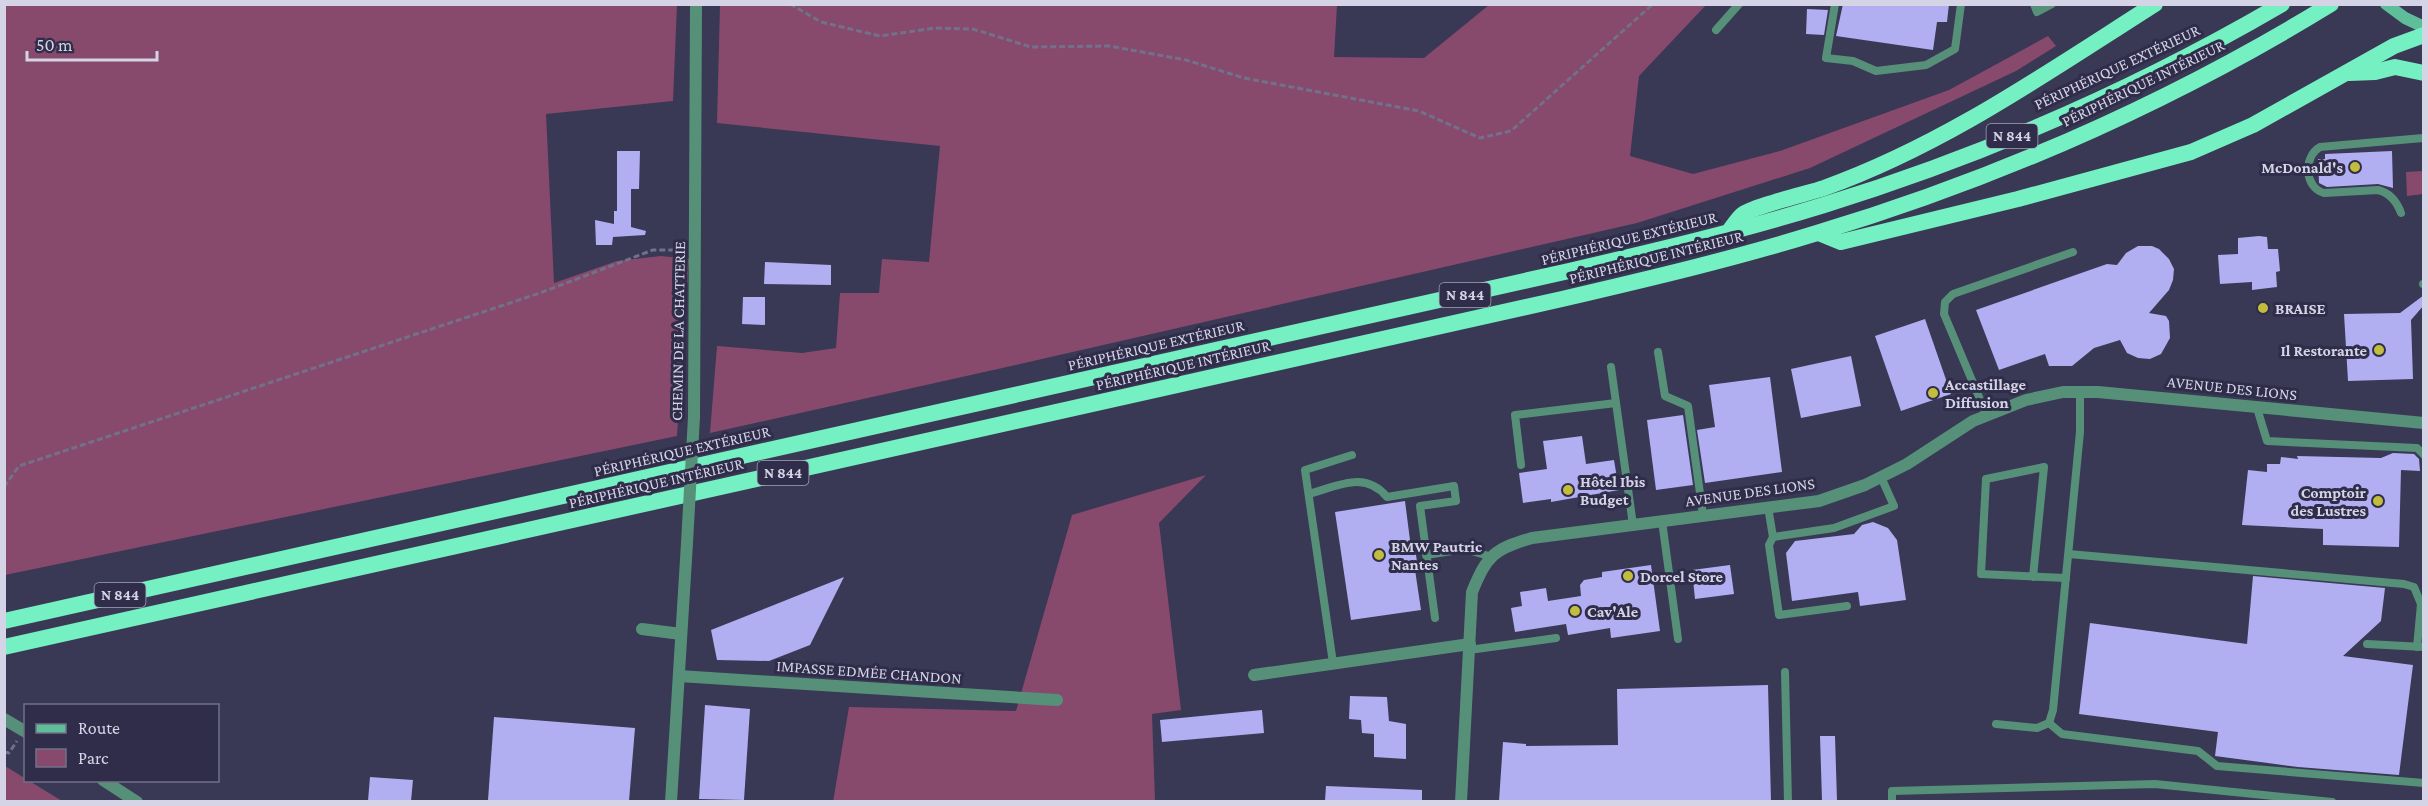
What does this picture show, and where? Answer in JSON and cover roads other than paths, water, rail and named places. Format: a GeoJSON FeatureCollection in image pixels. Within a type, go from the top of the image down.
{"type":"FeatureCollection","features":[{"type":"Feature","properties":{"kind":"highway"},"geometry":{"type":"LineString","coordinates":[[1728,233],[1743,213],[1823,188],[1881,166],[1935,140],[1974,119],[2155,4]]}},
{"type":"Feature","properties":{"kind":"highway","name":"PÉRIPHÉRIQUE EXTÉRIEUR"},"geometry":{"type":"LineString","coordinates":[[4,621],[1536,279],[1728,233],[1890,183],[1998,142],[2139,80],[2282,4]]}},
{"type":"Feature","properties":{"kind":"highway","name":"PÉRIPHÉRIQUE INTÉRIEUR"},"geometry":{"type":"LineString","coordinates":[[4,647],[1609,288],[1720,261],[1819,233],[1958,185],[2079,135],[2191,82],[2331,4]]}},
{"type":"Feature","properties":{"kind":"highway"},"geometry":{"type":"LineString","coordinates":[[1819,233],[1841,242],[2018,199],[2182,155],[2220,141],[2253,125],[2394,46],[2424,35]]}},
{"type":"Feature","properties":{"kind":"highway"},"geometry":{"type":"LineString","coordinates":[[2348,72],[2374,72],[2395,67],[2424,74]]}},
{"type":"Feature","properties":{"kind":"main road"},"geometry":{"type":"LineString","coordinates":[[2386,4],[2405,18],[2424,27]]}},
{"type":"Feature","properties":{"kind":"street","name":"CHEMIN DE LA CHATTERIE"},"geometry":{"type":"LineString","coordinates":[[671,801],[694,417],[696,4]]}},
{"type":"Feature","properties":{"kind":"street","name":"AVENUE DES LIONS"},"geometry":{"type":"LineString","coordinates":[[1461,801],[1472,592],[1484,565],[1505,545],[1532,538],[1819,501],[1865,485],[1907,464],[1973,421],[2026,400],[2063,392],[2098,392],[2424,423]]}},
{"type":"Feature","properties":{"kind":"street"},"geometry":{"type":"LineString","coordinates":[[642,629],[681,634]]}},
{"type":"Feature","properties":{"kind":"street"},"geometry":{"type":"LineString","coordinates":[[1254,675],[1469,647]]}},
{"type":"Feature","properties":{"kind":"street","name":"IMPASSE EDMÉE CHANDON"},"geometry":{"type":"LineString","coordinates":[[679,676],[1057,700]]}},
{"type":"Feature","properties":{"kind":"street"},"geometry":{"type":"LineString","coordinates":[[4,719],[24,731]]}},
{"type":"Feature","properties":{"kind":"street"},"geometry":{"type":"LineString","coordinates":[[107,782],[137,801]]}},
{"type":"Feature","properties":{"kind":"lane"},"geometry":{"type":"LineString","coordinates":[[1716,30],[1739,4]]}},
{"type":"Feature","properties":{"kind":"lane"},"geometry":{"type":"LineString","coordinates":[[1835,4],[1826,58],[1853,61],[1876,71],[1926,66],[1955,49],[1961,4]]}},
{"type":"Feature","properties":{"kind":"lane"},"geometry":{"type":"LineString","coordinates":[[2034,4],[2037,12],[2052,4]]}},
{"type":"Feature","properties":{"kind":"lane"},"geometry":{"type":"LineString","coordinates":[[2401,213],[2397,203],[2385,191],[2324,193],[2318,191],[2310,181],[2309,158],[2312,152],[2320,147],[2423,138]]}},
{"type":"Feature","properties":{"kind":"lane"},"geometry":{"type":"LineString","coordinates":[[1987,416],[1944,314],[1945,302],[1953,294],[2073,252]]}},
{"type":"Feature","properties":{"kind":"lane"},"geometry":{"type":"LineString","coordinates":[[1658,352],[1665,396],[1688,405],[1703,516]]}},
{"type":"Feature","properties":{"kind":"lane"},"geometry":{"type":"LineString","coordinates":[[1611,367],[1634,525]]}},
{"type":"Feature","properties":{"kind":"lane"},"geometry":{"type":"LineString","coordinates":[[2049,723],[2053,710],[2069,554],[2080,432],[2080,392]]}},
{"type":"Feature","properties":{"kind":"lane"},"geometry":{"type":"LineString","coordinates":[[1521,465],[1515,416],[1616,403]]}},
{"type":"Feature","properties":{"kind":"lane"},"geometry":{"type":"LineString","coordinates":[[2257,408],[2267,441],[2417,448],[2424,455]]}},
{"type":"Feature","properties":{"kind":"lane"},"geometry":{"type":"LineString","coordinates":[[1333,663],[1305,470],[1352,455]]}},
{"type":"Feature","properties":{"kind":"lane"},"geometry":{"type":"LineString","coordinates":[[2033,577],[2044,467],[1986,479],[1982,574],[2033,577],[2066,578]]}},
{"type":"Feature","properties":{"kind":"lane"},"geometry":{"type":"LineString","coordinates":[[1773,537],[1834,528],[1894,506],[1881,477]]}},
{"type":"Feature","properties":{"kind":"lane"},"geometry":{"type":"LineString","coordinates":[[1309,494],[1362,480],[1379,488],[1387,497],[1454,486],[1456,501],[1420,506],[1435,618]]}},
{"type":"Feature","properties":{"kind":"lane"},"geometry":{"type":"LineString","coordinates":[[1768,507],[1773,537],[1769,545],[1779,615],[1847,606]]}},
{"type":"Feature","properties":{"kind":"lane"},"geometry":{"type":"LineString","coordinates":[[1662,521],[1678,639]]}},
{"type":"Feature","properties":{"kind":"lane"},"geometry":{"type":"LineString","coordinates":[[1426,555],[1465,549],[1492,557]]}},
{"type":"Feature","properties":{"kind":"lane"},"geometry":{"type":"LineString","coordinates":[[2069,554],[2414,587],[2421,604],[2420,647],[2367,644]]}},
{"type":"Feature","properties":{"kind":"lane"},"geometry":{"type":"LineString","coordinates":[[1469,647],[1556,638]]}},
{"type":"Feature","properties":{"kind":"lane"},"geometry":{"type":"LineString","coordinates":[[1785,672],[1788,801]]}},
{"type":"Feature","properties":{"kind":"lane"},"geometry":{"type":"LineString","coordinates":[[1996,724],[2037,728],[2049,723]]}},
{"type":"Feature","properties":{"kind":"lane"},"geometry":{"type":"LineString","coordinates":[[2049,723],[2062,734],[2198,751],[2217,766],[2424,783]]}},
{"type":"Feature","properties":{"kind":"lane"},"geometry":{"type":"LineString","coordinates":[[1892,801],[1892,792],[2156,784],[2332,801]]}},
{"type":"Feature","properties":{"kind":"place","name":"McDonald's"},"geometry":{"type":"Point","coordinates":[2355,167]}},
{"type":"Feature","properties":{"kind":"place","name":"BRAISE"},"geometry":{"type":"Point","coordinates":[2263,308]}},
{"type":"Feature","properties":{"kind":"place","name":"Il Restorante"},"geometry":{"type":"Point","coordinates":[2379,350]}},
{"type":"Feature","properties":{"kind":"place","name":"Accastillage Diffusion"},"geometry":{"type":"Point","coordinates":[1933,393]}},
{"type":"Feature","properties":{"kind":"place","name":"Hôtel Ibis Budget"},"geometry":{"type":"Point","coordinates":[1568,490]}},
{"type":"Feature","properties":{"kind":"place","name":"Comptoir des Lustres"},"geometry":{"type":"Point","coordinates":[2378,501]}},
{"type":"Feature","properties":{"kind":"place","name":"BMW Pautric Nantes"},"geometry":{"type":"Point","coordinates":[1379,555]}},
{"type":"Feature","properties":{"kind":"place","name":"Dorcel Store"},"geometry":{"type":"Point","coordinates":[1628,576]}},
{"type":"Feature","properties":{"kind":"place","name":"Cav'Ale"},"geometry":{"type":"Point","coordinates":[1575,611]}}]}
